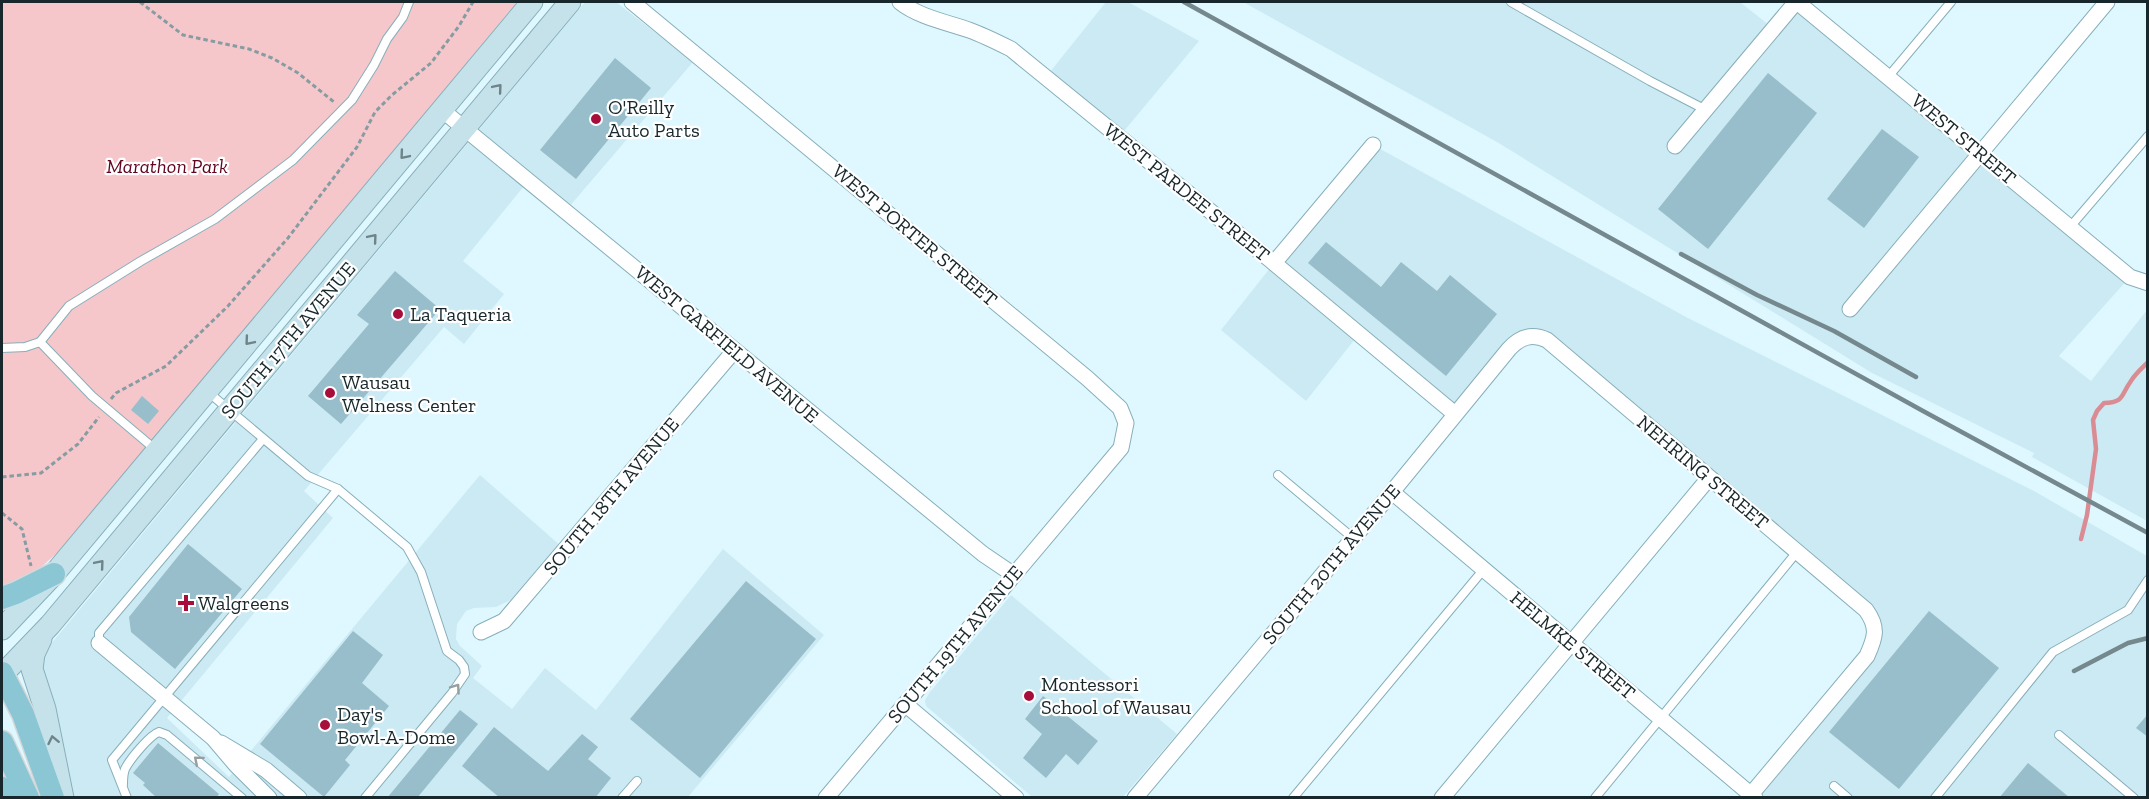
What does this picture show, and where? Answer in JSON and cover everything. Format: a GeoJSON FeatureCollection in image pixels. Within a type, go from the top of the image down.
{"type":"FeatureCollection","features":[{"type":"Feature","properties":{"kind":"main road","name":"SOUTH 17TH AVENUE"},"geometry":{"type":"LineString","coordinates":[[2,629],[54,574],[158,451],[532,2]]}},
{"type":"Feature","properties":{"kind":"main road","name":"SOUTH 17TH AVENUE"},"geometry":{"type":"LineString","coordinates":[[2,674],[50,625],[570,2]]}},
{"type":"Feature","properties":{"kind":"main road"},"geometry":{"type":"LineString","coordinates":[[2,598],[54,574]]}},
{"type":"Feature","properties":{"kind":"main road"},"geometry":{"type":"LineString","coordinates":[[50,625],[35,651],[32,669],[45,708],[63,798]]}},
{"type":"Feature","properties":{"kind":"main road"},"geometry":{"type":"LineString","coordinates":[[2,674],[23,714],[53,798]]}},
{"type":"Feature","properties":{"kind":"main road"},"geometry":{"type":"LineString","coordinates":[[2,742],[28,798]]}},
{"type":"Feature","properties":{"kind":"main road"},"geometry":{"type":"LineString","coordinates":[[2,788],[6,798]]}},
{"type":"Feature","properties":{"kind":"street","name":"WEST PORTER STREET"},"geometry":{"type":"LineString","coordinates":[[632,2],[778,121],[1120,408],[1126,423],[1121,448],[1085,491]]}},
{"type":"Feature","properties":{"kind":"street","name":"WEST PARDEE STREET"},"geometry":{"type":"LineString","coordinates":[[900,2],[907,8],[972,31],[1011,49],[1455,414]]}},
{"type":"Feature","properties":{"kind":"street"},"geometry":{"type":"LineString","coordinates":[[1675,146],[1797,2]]}},
{"type":"Feature","properties":{"kind":"street","name":"WEST STREET"},"geometry":{"type":"LineString","coordinates":[[1797,2],[2130,277],[2148,283]]}},
{"type":"Feature","properties":{"kind":"street"},"geometry":{"type":"LineString","coordinates":[[1850,309],[2107,2]]}},
{"type":"Feature","properties":{"kind":"street","name":"WEST GARFIELD AVENUE"},"geometry":{"type":"LineString","coordinates":[[442,110],[983,554],[1014,575]]}},
{"type":"Feature","properties":{"kind":"street"},"geometry":{"type":"LineString","coordinates":[[1274,263],[1373,145]]}},
{"type":"Feature","properties":{"kind":"street","name":"SOUTH 20TH AVENUE"},"geometry":{"type":"LineString","coordinates":[[1135,798],[1509,349],[1516,341],[1530,336]]}},
{"type":"Feature","properties":{"kind":"street","name":"NEHRING STREET"},"geometry":{"type":"LineString","coordinates":[[1530,336],[1539,336],[1547,340],[1871,616],[1875,638],[1867,656],[1751,796]]}},
{"type":"Feature","properties":{"kind":"street","name":"SOUTH 18TH AVENUE"},"geometry":{"type":"LineString","coordinates":[[482,633],[504,621],[734,351]]}},
{"type":"Feature","properties":{"kind":"street"},"geometry":{"type":"LineString","coordinates":[[1442,798],[1709,477]]}},
{"type":"Feature","properties":{"kind":"street","name":"SOUTH 19TH AVENUE"},"geometry":{"type":"LineString","coordinates":[[826,798],[1085,491]]}},
{"type":"Feature","properties":{"kind":"street","name":"HELMKE STREET"},"geometry":{"type":"LineString","coordinates":[[1392,492],[1751,796]]}},
{"type":"Feature","properties":{"kind":"street"},"geometry":{"type":"LineString","coordinates":[[99,643],[213,738],[254,762],[299,798]]}},
{"type":"Feature","properties":{"kind":"street"},"geometry":{"type":"LineString","coordinates":[[904,704],[1016,798]]}},
{"type":"Feature","properties":{"kind":"street"},"geometry":{"type":"LineString","coordinates":[[213,738],[269,798]]}},
{"type":"Feature","properties":{"kind":"lane"},"geometry":{"type":"LineString","coordinates":[[2,348],[25,347],[40,342],[69,306],[141,261],[215,219],[293,160],[352,100],[387,39],[403,17],[409,2]]}},
{"type":"Feature","properties":{"kind":"lane"},"geometry":{"type":"LineString","coordinates":[[1511,2],[1706,110]]}},
{"type":"Feature","properties":{"kind":"lane"},"geometry":{"type":"LineString","coordinates":[[1888,77],[1951,2]]}},
{"type":"Feature","properties":{"kind":"lane"},"geometry":{"type":"LineString","coordinates":[[2070,227],[2148,136]]}},
{"type":"Feature","properties":{"kind":"lane"},"geometry":{"type":"LineString","coordinates":[[40,342],[105,408],[158,451]]}},
{"type":"Feature","properties":{"kind":"lane"},"geometry":{"type":"LineString","coordinates":[[207,391],[308,476],[338,489],[407,547],[422,572],[447,651],[464,667],[465,674],[453,693],[365,798]]}},
{"type":"Feature","properties":{"kind":"lane"},"geometry":{"type":"LineString","coordinates":[[99,643],[99,633],[263,439]]}},
{"type":"Feature","properties":{"kind":"lane"},"geometry":{"type":"LineString","coordinates":[[1278,475],[1353,538]]}},
{"type":"Feature","properties":{"kind":"lane"},"geometry":{"type":"LineString","coordinates":[[128,798],[112,760],[338,489]]}},
{"type":"Feature","properties":{"kind":"lane"},"geometry":{"type":"LineString","coordinates":[[1595,798],[1797,552]]}},
{"type":"Feature","properties":{"kind":"lane"},"geometry":{"type":"LineString","coordinates":[[1293,798],[1484,569]]}},
{"type":"Feature","properties":{"kind":"lane"},"geometry":{"type":"LineString","coordinates":[[1935,798],[2053,652],[2128,610],[2148,580]]}},
{"type":"Feature","properties":{"kind":"lane"},"geometry":{"type":"LineString","coordinates":[[123,786],[128,764],[151,736],[159,732],[167,735],[242,798]]}},
{"type":"Feature","properties":{"kind":"lane"},"geometry":{"type":"LineString","coordinates":[[2059,735],[2134,798]]}},
{"type":"Feature","properties":{"kind":"lane"},"geometry":{"type":"LineString","coordinates":[[622,798],[637,781]]}},
{"type":"Feature","properties":{"kind":"lane"},"geometry":{"type":"LineString","coordinates":[[1834,786],[1848,798]]}},
{"type":"Feature","properties":{"kind":"path"},"geometry":{"type":"LineString","coordinates":[[140,2],[183,35],[249,49],[272,58],[298,73],[343,109]]}},
{"type":"Feature","properties":{"kind":"path"},"geometry":{"type":"LineString","coordinates":[[2,477],[41,473],[78,444],[116,393],[166,366],[228,306],[288,238],[357,147],[375,112],[431,63],[459,26],[473,2]]}},
{"type":"Feature","properties":{"kind":"path"},"geometry":{"type":"LineString","coordinates":[[2,513],[22,529],[29,555]]}},
{"type":"Feature","properties":{"kind":"shaded area"},"geometry":{"type":"Polygon","coordinates":[[[585,2],[616,2],[693,62],[569,207],[533,175],[463,261],[504,294],[464,344],[444,327],[304,491],[333,518],[167,718],[229,777],[480,475],[562,547],[534,581],[511,600],[496,607],[474,608],[466,611],[457,624],[456,639],[460,646],[482,666],[473,678],[512,709],[545,668],[596,710],[723,549],[824,635],[688,797],[69,797],[41,661],[45,651],[585,2]]]}},
{"type":"Feature","properties":{"kind":"shaded area"},"geometry":{"type":"Polygon","coordinates":[[[1106,2],[1128,2],[1199,41],[1119,137],[1046,77],[1106,2]]]}},
{"type":"Feature","properties":{"kind":"shaded area"},"geometry":{"type":"Polygon","coordinates":[[[1243,2],[1740,2],[1774,29],[1796,2],[2130,277],[2059,356],[2091,381],[2147,310],[2147,521],[2032,457],[2034,453],[1872,373],[1497,142],[1243,2]]]}},
{"type":"Feature","properties":{"kind":"shaded area"},"geometry":{"type":"Polygon","coordinates":[[[1373,145],[1686,317],[2034,491],[2147,556],[2147,797],[1755,797],[1867,656],[1874,624],[1547,340],[1530,336],[1455,414],[1359,334],[1306,401],[1221,330],[1373,145]]]}},
{"type":"Feature","properties":{"kind":"shaded area","name":"Montessori School of Wausau"},"geometry":{"type":"Polygon","coordinates":[[[1011,595],[1177,734],[1123,797],[1032,797],[926,706],[925,700],[930,692],[1011,595]]]}},
{"type":"Feature","properties":{"kind":"green space","name":"Marathon Park"},"geometry":{"type":"Polygon","coordinates":[[[2,2],[517,2],[202,382],[56,554],[32,575],[2,589],[2,2]]]}},
{"type":"Feature","properties":{"kind":"building","name":"O'Reilly Auto Parts"},"geometry":{"type":"Polygon","coordinates":[[[615,58],[651,88],[576,179],[540,150],[615,58]]]}},
{"type":"Feature","properties":{"kind":"building"},"geometry":{"type":"Polygon","coordinates":[[[1768,73],[1817,113],[1708,249],[1658,209],[1768,73]]]}},
{"type":"Feature","properties":{"kind":"building"},"geometry":{"type":"Polygon","coordinates":[[[1882,129],[1919,157],[1864,228],[1827,199],[1882,129]]]}},
{"type":"Feature","properties":{"kind":"building"},"geometry":{"type":"Polygon","coordinates":[[[1326,242],[1381,287],[1401,262],[1437,291],[1450,275],[1497,314],[1446,376],[1308,263],[1326,242]]]}},
{"type":"Feature","properties":{"kind":"building"},"geometry":{"type":"Polygon","coordinates":[[[395,271],[440,309],[341,424],[308,396],[369,324],[357,315],[395,271]]]}},
{"type":"Feature","properties":{"kind":"building"},"geometry":{"type":"Polygon","coordinates":[[[142,396],[159,411],[148,424],[131,410],[142,396]]]}},
{"type":"Feature","properties":{"kind":"building","name":"Walgreens"},"geometry":{"type":"Polygon","coordinates":[[[188,544],[242,589],[175,669],[131,632],[129,617],[188,544]]]}},
{"type":"Feature","properties":{"kind":"building"},"geometry":{"type":"Polygon","coordinates":[[[746,581],[816,639],[700,778],[630,719],[746,581]]]}},
{"type":"Feature","properties":{"kind":"building"},"geometry":{"type":"Polygon","coordinates":[[[1929,611],[1999,668],[1899,789],[1829,732],[1929,611]]]}},
{"type":"Feature","properties":{"kind":"building","name":"Day's Bowl-A-Dome"},"geometry":{"type":"Polygon","coordinates":[[[353,631],[383,655],[362,683],[389,706],[345,760],[350,765],[324,797],[260,744],[353,631]]]}},
{"type":"Feature","properties":{"kind":"building"},"geometry":{"type":"Polygon","coordinates":[[[1043,696],[1098,741],[1078,765],[1066,754],[1046,778],[1023,758],[1042,734],[1025,719],[1043,696]]]}},
{"type":"Feature","properties":{"kind":"building"},"geometry":{"type":"Polygon","coordinates":[[[460,710],[478,724],[417,798],[387,798],[460,710]]]}},
{"type":"Feature","properties":{"kind":"building"},"geometry":{"type":"Polygon","coordinates":[[[2148,714],[2148,737],[2136,728],[2148,714]]]}},
{"type":"Feature","properties":{"kind":"building"},"geometry":{"type":"Polygon","coordinates":[[[494,727],[548,771],[582,734],[598,747],[588,759],[611,778],[595,798],[500,798],[462,766],[494,727]]]}},
{"type":"Feature","properties":{"kind":"building"},"geometry":{"type":"Polygon","coordinates":[[[158,743],[219,794],[216,798],[157,798],[143,785],[145,783],[133,773],[158,743]]]}},
{"type":"Feature","properties":{"kind":"building"},"geometry":{"type":"Polygon","coordinates":[[[2028,763],[2070,798],[1999,798],[2028,763]]]}},
{"type":"Feature","properties":{"kind":"waterway"},"geometry":{"type":"LineString","coordinates":[[2081,539],[2087,515],[2096,449],[2093,420],[2104,403],[2119,400],[2134,376],[2148,362]]}},
{"type":"Feature","properties":{"kind":"railway"},"geometry":{"type":"LineString","coordinates":[[1184,2],[2148,533]]}},
{"type":"Feature","properties":{"kind":"railway"},"geometry":{"type":"LineString","coordinates":[[1681,254],[1757,295],[1834,331],[1916,377]]}},
{"type":"Feature","properties":{"kind":"railway"},"geometry":{"type":"LineString","coordinates":[[2074,671],[2128,643],[2148,638]]}},
{"type":"Feature","properties":{"kind":"place","name":"O'Reilly Auto Parts"},"geometry":{"type":"Point","coordinates":[596,119]}},
{"type":"Feature","properties":{"kind":"place","name":"La Taqueria"},"geometry":{"type":"Point","coordinates":[398,314]}},
{"type":"Feature","properties":{"kind":"place","name":"Wausau Welness Center"},"geometry":{"type":"Point","coordinates":[330,393]}},
{"type":"Feature","properties":{"kind":"place","name":"Walgreens"},"geometry":{"type":"Point","coordinates":[186,603]}},
{"type":"Feature","properties":{"kind":"place","name":"Montessori School of Wausau"},"geometry":{"type":"Point","coordinates":[1029,696]}},
{"type":"Feature","properties":{"kind":"place","name":"Day's Bowl-A-Dome"},"geometry":{"type":"Point","coordinates":[325,725]}}]}
